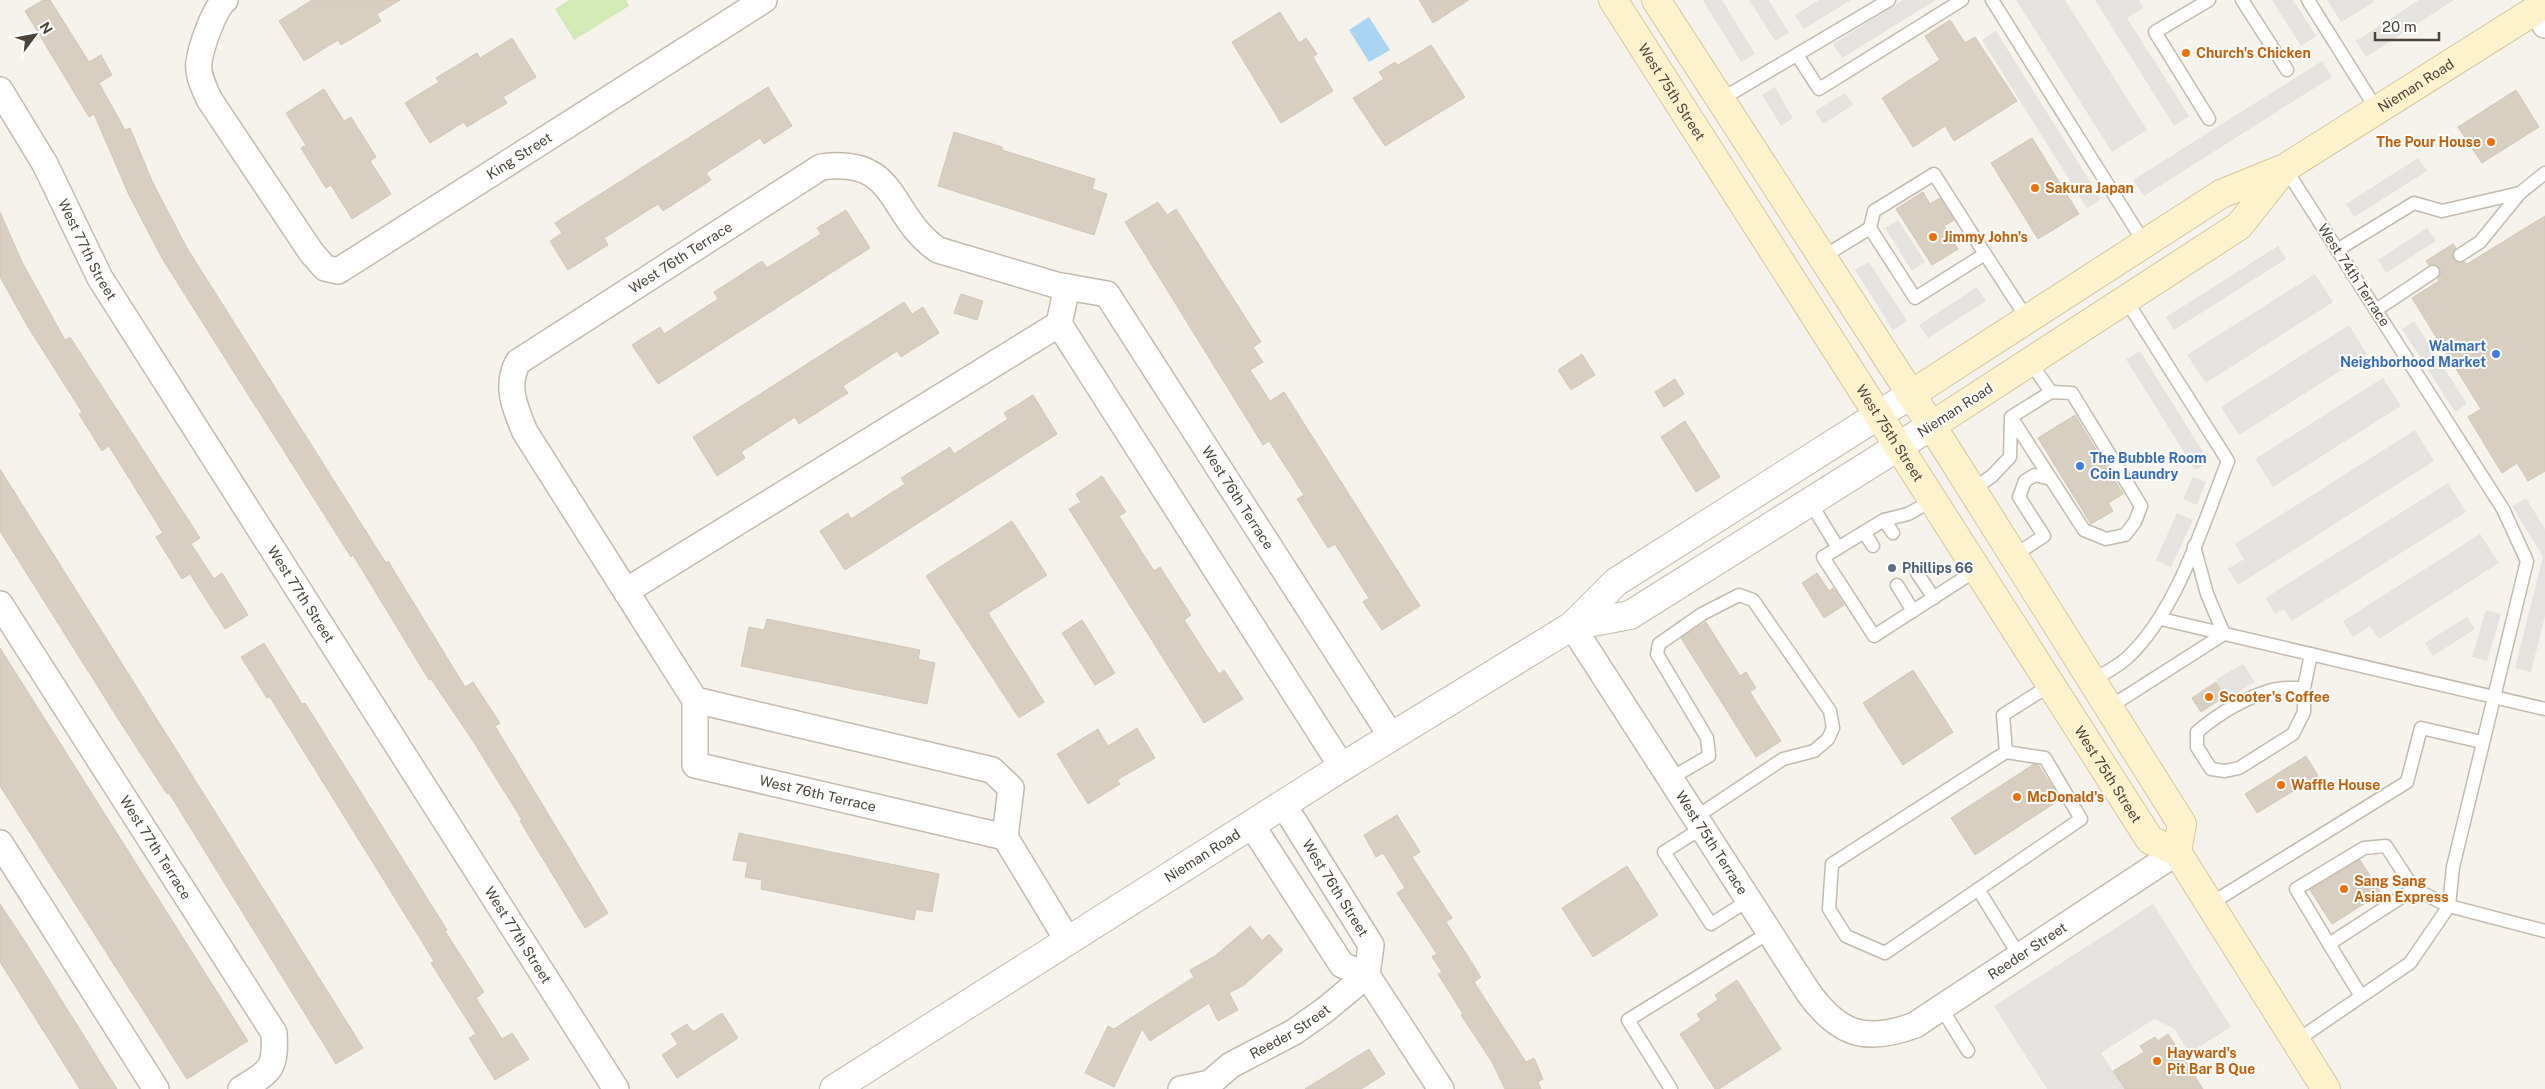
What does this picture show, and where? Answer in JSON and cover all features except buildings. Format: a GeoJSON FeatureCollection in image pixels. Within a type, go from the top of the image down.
{"type":"FeatureCollection","features":[{"type":"Feature","properties":{"kind":"main road","name":"West 75th Street"},"geometry":{"type":"LineString","coordinates":[[1613,0],[2150,840],[2177,852]]}},
{"type":"Feature","properties":{"kind":"main road"},"geometry":{"type":"LineString","coordinates":[[1656,0],[1972,490],[2182,824],[2177,852],[2326,1089]]}},
{"type":"Feature","properties":{"kind":"main road","name":"Nieman Road"},"geometry":{"type":"LineString","coordinates":[[1910,395],[2221,194],[2285,168],[2542,9]]}},
{"type":"Feature","properties":{"kind":"main road","name":"Nieman Road"},"geometry":{"type":"LineString","coordinates":[[1931,426],[2239,226],[2285,168]]}},
{"type":"Feature","properties":{"kind":"street","name":"King Street"},"geometry":{"type":"LineString","coordinates":[[225,0],[216,13],[205,41],[199,62],[201,80],[209,99],[311,252],[325,268],[338,271],[764,0]]}},
{"type":"Feature","properties":{"kind":"street","name":"West 77th Street"},"geometry":{"type":"LineString","coordinates":[[0,90],[45,164],[100,278],[616,1089]]}},
{"type":"Feature","properties":{"kind":"street","name":"West 76th Terrace"},"geometry":{"type":"LineString","coordinates":[[1005,837],[695,765],[695,700],[525,432],[515,408],[511,389],[512,373],[518,362],[529,353],[821,167],[835,165],[859,167],[874,174],[885,185],[926,241],[938,250],[1067,287],[1107,294],[1391,736]]}},
{"type":"Feature","properties":{"kind":"street"},"geometry":{"type":"LineString","coordinates":[[626,591],[1058,324],[1067,287]]}},
{"type":"Feature","properties":{"kind":"street"},"geometry":{"type":"LineString","coordinates":[[1058,324],[1342,766]]}},
{"type":"Feature","properties":{"kind":"street","name":"Nieman Road"},"geometry":{"type":"LineString","coordinates":[[834,1089],[1342,766],[1572,626],[1616,582],[1910,395]]}},
{"type":"Feature","properties":{"kind":"street","name":"Nieman Road"},"geometry":{"type":"LineString","coordinates":[[1572,626],[1630,615],[1931,426]]}},
{"type":"Feature","properties":{"kind":"street","name":"West 77th Terrace"},"geometry":{"type":"LineString","coordinates":[[0,604],[274,1033],[275,1055],[268,1072],[244,1088]]}},
{"type":"Feature","properties":{"kind":"street","name":"West 75th Terrace"},"geometry":{"type":"LineString","coordinates":[[1572,626],[1823,1013],[1843,1028],[1872,1035]]}},
{"type":"Feature","properties":{"kind":"street"},"geometry":{"type":"LineString","coordinates":[[695,700],[992,770],[1011,788],[1005,837],[1068,941]]}},
{"type":"Feature","properties":{"kind":"street","name":"West 76th Street"},"geometry":{"type":"LineString","coordinates":[[1283,804],[1371,945],[1367,975]]}},
{"type":"Feature","properties":{"kind":"street"},"geometry":{"type":"LineString","coordinates":[[1251,824],[1342,965],[1367,975],[1441,1089]]}},
{"type":"Feature","properties":{"kind":"street"},"geometry":{"type":"LineString","coordinates":[[0,843],[156,1089]]}},
{"type":"Feature","properties":{"kind":"street","name":"Reeder Street"},"geometry":{"type":"LineString","coordinates":[[1872,1035],[1892,1034],[1915,1025],[1942,1009],[2177,852]]}},
{"type":"Feature","properties":{"kind":"street","name":"Reeder Street"},"geometry":{"type":"LineString","coordinates":[[1181,1089],[1212,1086],[1230,1065],[1302,1026],[1367,975]]}},
{"type":"Feature","properties":{"kind":"lane"},"geometry":{"type":"LineString","coordinates":[[1720,100],[1889,0]]}},
{"type":"Feature","properties":{"kind":"lane"},"geometry":{"type":"LineString","coordinates":[[1797,55],[1819,89],[1962,0]]}},
{"type":"Feature","properties":{"kind":"lane"},"geometry":{"type":"LineString","coordinates":[[1992,0],[2145,244]]}},
{"type":"Feature","properties":{"kind":"lane"},"geometry":{"type":"LineString","coordinates":[[2209,0],[2155,32],[2209,119]]}},
{"type":"Feature","properties":{"kind":"lane"},"geometry":{"type":"LineString","coordinates":[[2242,0],[2286,70]]}},
{"type":"Feature","properties":{"kind":"lane"},"geometry":{"type":"LineString","coordinates":[[2308,0],[2377,110]]}},
{"type":"Feature","properties":{"kind":"lane","name":"West 74th Terrace"},"geometry":{"type":"LineString","coordinates":[[2285,168],[2503,509],[2527,561],[2453,867],[2449,906]]}},
{"type":"Feature","properties":{"kind":"lane"},"geometry":{"type":"LineString","coordinates":[[2460,254],[2480,242],[2520,193],[2545,173]]}},
{"type":"Feature","properties":{"kind":"lane"},"geometry":{"type":"LineString","coordinates":[[1821,258],[1870,228],[1874,211],[1934,174],[2028,320]]}},
{"type":"Feature","properties":{"kind":"lane"},"geometry":{"type":"LineString","coordinates":[[2338,250],[2414,203],[2442,211],[2520,193]]}},
{"type":"Feature","properties":{"kind":"lane"},"geometry":{"type":"LineString","coordinates":[[1870,228],[1915,298],[1985,254]]}},
{"type":"Feature","properties":{"kind":"lane"},"geometry":{"type":"LineString","coordinates":[[2376,310],[2433,272]]}},
{"type":"Feature","properties":{"kind":"lane"},"geometry":{"type":"LineString","coordinates":[[2091,681],[2126,658],[2160,619],[2194,546],[2228,461],[2126,300]]}},
{"type":"Feature","properties":{"kind":"lane"},"geometry":{"type":"LineString","coordinates":[[2030,362],[2050,392]]}},
{"type":"Feature","properties":{"kind":"lane"},"geometry":{"type":"LineString","coordinates":[[2050,392],[2072,393],[2141,506],[2135,522],[2126,534],[2106,539],[2084,530],[2011,417],[2050,392]]}},
{"type":"Feature","properties":{"kind":"lane"},"geometry":{"type":"LineString","coordinates":[[1972,490],[1992,476],[2010,457],[2011,417]]}},
{"type":"Feature","properties":{"kind":"lane"},"geometry":{"type":"LineString","coordinates":[[2013,556],[2044,536],[2019,497],[2025,481],[2035,475],[2051,478]]}},
{"type":"Feature","properties":{"kind":"lane"},"geometry":{"type":"LineString","coordinates":[[1933,500],[1908,514],[1884,520],[1823,557],[1874,636],[1978,569]]}},
{"type":"Feature","properties":{"kind":"lane"},"geometry":{"type":"LineString","coordinates":[[1810,502],[1838,548]]}},
{"type":"Feature","properties":{"kind":"lane"},"geometry":{"type":"LineString","coordinates":[[1884,520],[1893,533]]}},
{"type":"Feature","properties":{"kind":"lane"},"geometry":{"type":"LineString","coordinates":[[1864,532],[1873,546]]}},
{"type":"Feature","properties":{"kind":"lane"},"geometry":{"type":"LineString","coordinates":[[2194,546],[2207,594],[2224,634]]}},
{"type":"Feature","properties":{"kind":"lane"},"geometry":{"type":"LineString","coordinates":[[1918,573],[1934,598]]}},
{"type":"Feature","properties":{"kind":"lane"},"geometry":{"type":"LineString","coordinates":[[1897,585],[1913,611]]}},
{"type":"Feature","properties":{"kind":"lane"},"geometry":{"type":"LineString","coordinates":[[1671,778],[1709,756],[1707,738],[1657,654],[1659,644],[1702,614],[1739,596],[1754,600],[1830,712],[1833,728],[1828,739],[1814,751],[1783,759],[1664,852],[1711,924],[1749,900]]}},
{"type":"Feature","properties":{"kind":"lane"},"geometry":{"type":"LineString","coordinates":[[2160,619],[2545,709]]}},
{"type":"Feature","properties":{"kind":"lane"},"geometry":{"type":"LineString","coordinates":[[2108,708],[2224,634]]}},
{"type":"Feature","properties":{"kind":"lane"},"geometry":{"type":"LineString","coordinates":[[2304,688],[2274,689],[2213,718],[2197,732],[2197,747],[2211,769],[2225,772],[2239,768],[2293,734],[2304,712],[2304,688],[2311,654]]}},
{"type":"Feature","properties":{"kind":"lane"},"geometry":{"type":"LineString","coordinates":[[2006,752],[2003,716],[2052,684]]}},
{"type":"Feature","properties":{"kind":"lane"},"geometry":{"type":"LineString","coordinates":[[2210,904],[2406,782],[2421,728],[2482,742]]}},
{"type":"Feature","properties":{"kind":"lane"},"geometry":{"type":"LineString","coordinates":[[2006,752],[2045,758],[2081,819],[1885,954],[1846,936],[1829,909],[1832,864],[2006,752]]}},
{"type":"Feature","properties":{"kind":"lane"},"geometry":{"type":"LineString","coordinates":[[2361,996],[2296,889],[2364,848],[2386,846],[2414,889],[2449,906],[2545,931]]}},
{"type":"Feature","properties":{"kind":"lane"},"geometry":{"type":"LineString","coordinates":[[1978,889],[2020,957]]}},
{"type":"Feature","properties":{"kind":"lane"},"geometry":{"type":"LineString","coordinates":[[2329,944],[2414,889]]}},
{"type":"Feature","properties":{"kind":"lane"},"geometry":{"type":"LineString","coordinates":[[2296,1040],[2410,963],[2449,906]]}},
{"type":"Feature","properties":{"kind":"lane"},"geometry":{"type":"LineString","coordinates":[[1671,1089],[1628,1020],[1770,932]]}},
{"type":"Feature","properties":{"kind":"lane"},"geometry":{"type":"LineString","coordinates":[[1942,1009],[1968,1052]]}},
{"type":"Feature","properties":{"kind":"green space"},"geometry":{"type":"Polygon","coordinates":[[[569,0],[626,0],[629,6],[574,40],[555,9],[569,0]]]}},
{"type":"Feature","properties":{"kind":"shaded area"},"geometry":{"type":"Polygon","coordinates":[[[1703,0],[1722,0],[1755,54],[1741,62],[1703,0]]]}},
{"type":"Feature","properties":{"kind":"shaded area"},"geometry":{"type":"Polygon","coordinates":[[[1749,0],[1769,0],[1789,33],[1775,41],[1749,0]]]}},
{"type":"Feature","properties":{"kind":"shaded area"},"geometry":{"type":"Polygon","coordinates":[[[1819,0],[1851,0],[1804,29],[1795,15],[1819,0]]]}},
{"type":"Feature","properties":{"kind":"shaded area"},"geometry":{"type":"Polygon","coordinates":[[[1903,0],[1936,0],[1842,58],[1833,44],[1903,0]]]}},
{"type":"Feature","properties":{"kind":"shaded area"},"geometry":{"type":"Polygon","coordinates":[[[2016,0],[2065,0],[2147,130],[2112,152],[2016,0]]]}},
{"type":"Feature","properties":{"kind":"shaded area"},"geometry":{"type":"Polygon","coordinates":[[[2095,0],[2139,0],[2143,8],[2127,18],[2189,116],[2174,126],[2095,0]]]}},
{"type":"Feature","properties":{"kind":"shaded area"},"geometry":{"type":"Polygon","coordinates":[[[2272,0],[2293,0],[2316,36],[2301,46],[2272,0]]]}},
{"type":"Feature","properties":{"kind":"shaded area"},"geometry":{"type":"Polygon","coordinates":[[[2327,0],[2373,0],[2374,2],[2341,22],[2327,0]]]}},
{"type":"Feature","properties":{"kind":"shaded area"},"geometry":{"type":"Polygon","coordinates":[[[2419,0],[2454,0],[2366,57],[2356,41],[2419,0]]]}},
{"type":"Feature","properties":{"kind":"shaded area"},"geometry":{"type":"Polygon","coordinates":[[[1996,31],[2101,199],[2087,208],[1982,40],[1996,31]]]}},
{"type":"Feature","properties":{"kind":"shaded area"},"geometry":{"type":"Polygon","coordinates":[[[2322,61],[2332,77],[2144,196],[2133,180],[2322,61]]]}},
{"type":"Feature","properties":{"kind":"shaded area"},"geometry":{"type":"Polygon","coordinates":[[[1775,87],[1793,118],[1781,126],[1762,95],[1775,87]]]}},
{"type":"Feature","properties":{"kind":"shaded area"},"geometry":{"type":"Polygon","coordinates":[[[1845,93],[1853,105],[1823,124],[1815,111],[1845,93]]]}},
{"type":"Feature","properties":{"kind":"shaded area"},"geometry":{"type":"Polygon","coordinates":[[[2418,158],[2427,171],[2354,217],[2346,204],[2418,158]]]}},
{"type":"Feature","properties":{"kind":"shaded area"},"geometry":{"type":"Polygon","coordinates":[[[1898,220],[1925,262],[1912,271],[1885,228],[1898,220]]]}},
{"type":"Feature","properties":{"kind":"shaded area"},"geometry":{"type":"Polygon","coordinates":[[[2427,228],[2436,241],[2386,273],[2378,260],[2427,228]]]}},
{"type":"Feature","properties":{"kind":"shaded area"},"geometry":{"type":"Polygon","coordinates":[[[2278,246],[2286,259],[2174,330],[2166,317],[2278,246]]]}},
{"type":"Feature","properties":{"kind":"shaded area"},"geometry":{"type":"Polygon","coordinates":[[[1869,262],[1907,321],[1893,330],[1855,270],[1869,262]]]}},
{"type":"Feature","properties":{"kind":"shaded area"},"geometry":{"type":"Polygon","coordinates":[[[2315,274],[2333,302],[2206,383],[2187,355],[2315,274]]]}},
{"type":"Feature","properties":{"kind":"shaded area"},"geometry":{"type":"Polygon","coordinates":[[[1977,287],[1986,301],[1928,338],[1919,325],[1977,287]]]}},
{"type":"Feature","properties":{"kind":"shaded area"},"geometry":{"type":"Polygon","coordinates":[[[2414,321],[2467,404],[2455,412],[2402,329],[2414,321]]]}},
{"type":"Feature","properties":{"kind":"shaded area"},"geometry":{"type":"Polygon","coordinates":[[[2349,325],[2367,354],[2239,435],[2221,407],[2349,325]]]}},
{"type":"Feature","properties":{"kind":"shaded area"},"geometry":{"type":"Polygon","coordinates":[[[2140,351],[2209,462],[2195,470],[2126,359],[2140,351]]]}},
{"type":"Feature","properties":{"kind":"shaded area"},"geometry":{"type":"Polygon","coordinates":[[[2383,378],[2401,406],[2273,487],[2255,459],[2383,378]]]}},
{"type":"Feature","properties":{"kind":"shaded area"},"geometry":{"type":"Polygon","coordinates":[[[2415,430],[2434,461],[2238,585],[2228,569],[2244,559],[2235,544],[2415,430]]]}},
{"type":"Feature","properties":{"kind":"shaded area"},"geometry":{"type":"Polygon","coordinates":[[[2193,477],[2206,482],[2197,505],[2183,499],[2193,477]]]}},
{"type":"Feature","properties":{"kind":"shaded area"},"geometry":{"type":"Polygon","coordinates":[[[2448,483],[2466,512],[2292,621],[2284,609],[2275,614],[2265,598],[2448,483]]]}},
{"type":"Feature","properties":{"kind":"shaded area"},"geometry":{"type":"Polygon","coordinates":[[[2526,498],[2545,529],[2545,616],[2531,672],[2515,668],[2543,557],[2512,506],[2526,498]]]}},
{"type":"Feature","properties":{"kind":"shaded area"},"geometry":{"type":"Polygon","coordinates":[[[2177,513],[2193,520],[2171,567],[2156,560],[2177,513]]]}},
{"type":"Feature","properties":{"kind":"shaded area"},"geometry":{"type":"Polygon","coordinates":[[[2480,534],[2499,563],[2379,639],[2370,626],[2353,637],[2343,621],[2480,534]]]}},
{"type":"Feature","properties":{"kind":"shaded area"},"geometry":{"type":"Polygon","coordinates":[[[2486,610],[2501,614],[2487,661],[2472,657],[2486,610]]]}},
{"type":"Feature","properties":{"kind":"shaded area"},"geometry":{"type":"Polygon","coordinates":[[[2467,617],[2475,629],[2433,656],[2425,643],[2467,617]]]}},
{"type":"Feature","properties":{"kind":"shaded area"},"geometry":{"type":"Polygon","coordinates":[[[2243,664],[2255,682],[2227,699],[2216,679],[2243,664]]]}},
{"type":"Feature","properties":{"kind":"shaded area"},"geometry":{"type":"Polygon","coordinates":[[[2153,904],[2231,1027],[2189,1053],[2175,1029],[2154,1019],[2101,1053],[2124,1089],[2047,1089],[1994,1006],[2153,904]]]}},
{"type":"Feature","properties":{"kind":"water"},"geometry":{"type":"Polygon","coordinates":[[[1369,17],[1390,50],[1369,62],[1349,30],[1369,17]]]}},
{"type":"Feature","properties":{"kind":"place","name":"Church's Chicken"},"geometry":{"type":"Point","coordinates":[2186,53]}},
{"type":"Feature","properties":{"kind":"place","name":"The Pour House"},"geometry":{"type":"Point","coordinates":[2491,142]}},
{"type":"Feature","properties":{"kind":"place","name":"Sakura Japan"},"geometry":{"type":"Point","coordinates":[2035,188]}},
{"type":"Feature","properties":{"kind":"place","name":"Jimmy John's"},"geometry":{"type":"Point","coordinates":[1933,237]}},
{"type":"Feature","properties":{"kind":"place","name":"Walmart Neighborhood Market"},"geometry":{"type":"Point","coordinates":[2496,354]}},
{"type":"Feature","properties":{"kind":"place","name":"The Bubble Room Coin Laundry"},"geometry":{"type":"Point","coordinates":[2080,466]}},
{"type":"Feature","properties":{"kind":"place","name":"Phillips 66"},"geometry":{"type":"Point","coordinates":[1892,568]}},
{"type":"Feature","properties":{"kind":"place","name":"Scooter's Coffee"},"geometry":{"type":"Point","coordinates":[2209,697]}},
{"type":"Feature","properties":{"kind":"place","name":"Waffle House"},"geometry":{"type":"Point","coordinates":[2281,785]}},
{"type":"Feature","properties":{"kind":"place","name":"McDonald's"},"geometry":{"type":"Point","coordinates":[2017,797]}},
{"type":"Feature","properties":{"kind":"place","name":"Sang Sang Asian Express"},"geometry":{"type":"Point","coordinates":[2344,889]}},
{"type":"Feature","properties":{"kind":"place","name":"Hayward's Pit Bar B Que"},"geometry":{"type":"Point","coordinates":[2157,1061]}}]}
